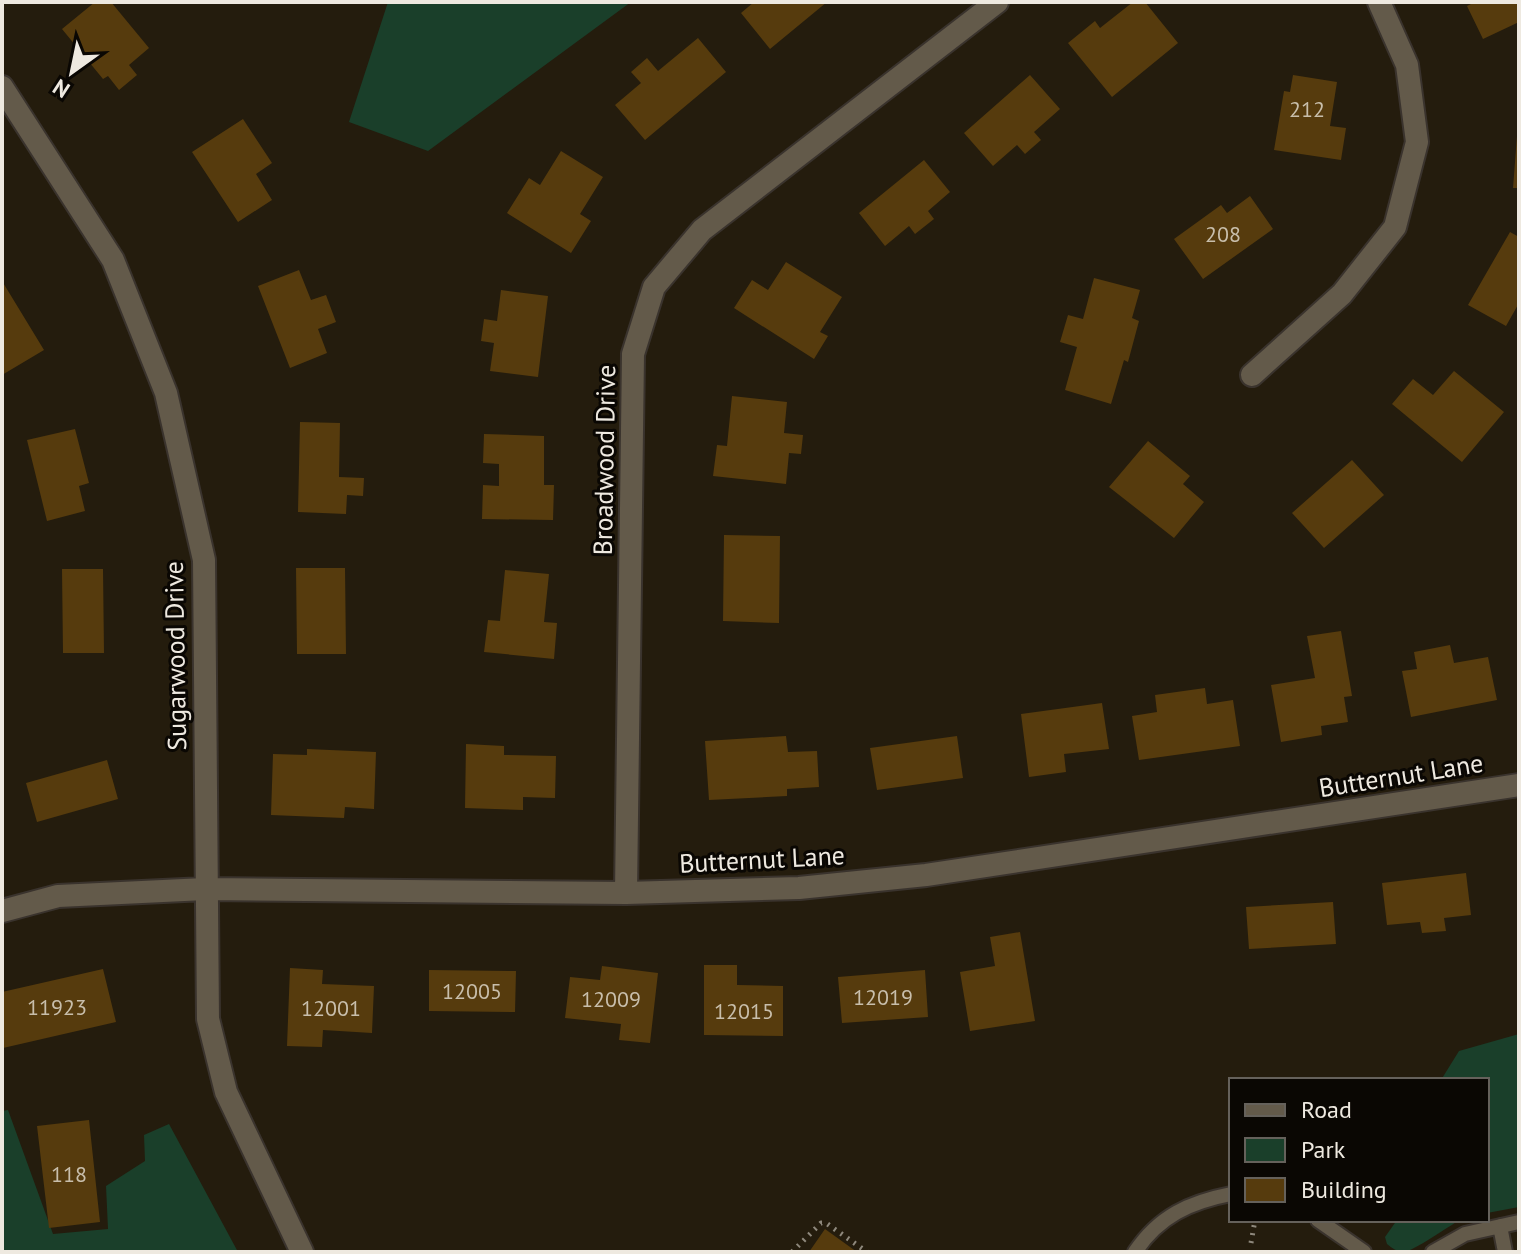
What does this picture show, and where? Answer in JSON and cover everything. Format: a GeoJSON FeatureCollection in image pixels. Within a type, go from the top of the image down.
{"type":"FeatureCollection","features":[{"type":"Feature","properties":{"kind":"street","name":"Broadwood Drive"},"geometry":{"type":"LineString","coordinates":[[626,893],[633,354],[654,287],[702,230],[997,2]]}},
{"type":"Feature","properties":{"kind":"street"},"geometry":{"type":"LineString","coordinates":[[1252,375],[1342,294],[1395,227],[1417,142],[1407,65],[1379,2]]}},
{"type":"Feature","properties":{"kind":"street","name":"Sugarwood Drive"},"geometry":{"type":"LineString","coordinates":[[2,87],[113,260],[166,393],[204,560],[208,1019],[226,1092],[302,1252]]}},
{"type":"Feature","properties":{"kind":"street","name":"Butternut Lane"},"geometry":{"type":"LineString","coordinates":[[2,911],[58,896],[205,889],[626,893],[799,888],[926,875],[1519,785]]}},
{"type":"Feature","properties":{"kind":"lane"},"geometry":{"type":"LineString","coordinates":[[1135,1252],[1144,1239],[1182,1207],[1229,1194]]}},
{"type":"Feature","properties":{"kind":"lane"},"geometry":{"type":"LineString","coordinates":[[1321,1222],[1364,1252]]}},
{"type":"Feature","properties":{"kind":"lane"},"geometry":{"type":"LineString","coordinates":[[1433,1252],[1465,1234],[1519,1222]]}},
{"type":"Feature","properties":{"kind":"lane"},"geometry":{"type":"LineString","coordinates":[[1500,1226],[1505,1252]]}},
{"type":"Feature","properties":{"kind":"path"},"geometry":{"type":"LineString","coordinates":[[1251,1243],[1255,1222]]}},
{"type":"Feature","properties":{"kind":"path"},"geometry":{"type":"LineString","coordinates":[[792,1252],[821,1223],[826,1223],[867,1252]]}},
{"type":"Feature","properties":{"kind":"green space"},"geometry":{"type":"Polygon","coordinates":[[[388,2],[631,2],[428,151],[349,122],[388,2]]]}},
{"type":"Feature","properties":{"kind":"green space"},"geometry":{"type":"Polygon","coordinates":[[[1519,1034],[1519,1207],[1489,1213],[1489,1078],[1442,1078],[1459,1051],[1519,1034]]]}},
{"type":"Feature","properties":{"kind":"green space"},"geometry":{"type":"Polygon","coordinates":[[[8,1110],[53,1234],[108,1229],[106,1186],[145,1161],[144,1135],[169,1124],[238,1252],[2,1252],[2,1111],[8,1110]]]}},
{"type":"Feature","properties":{"kind":"green space"},"geometry":{"type":"Polygon","coordinates":[[[1396,1222],[1457,1222],[1404,1252],[1387,1244],[1385,1237],[1396,1222]]]}},
{"type":"Feature","properties":{"kind":"building"},"geometry":{"type":"Polygon","coordinates":[[[95,2],[111,2],[149,48],[129,65],[137,75],[119,90],[108,76],[103,79],[62,29],[95,2]]]}},
{"type":"Feature","properties":{"kind":"building"},"geometry":{"type":"Polygon","coordinates":[[[754,2],[827,2],[770,49],[741,13],[754,2]]]}},
{"type":"Feature","properties":{"kind":"building"},"geometry":{"type":"Polygon","coordinates":[[[1133,2],[1145,2],[1178,43],[1112,97],[1068,43],[1095,21],[1100,28],[1133,2]]]}},
{"type":"Feature","properties":{"kind":"building"},"geometry":{"type":"Polygon","coordinates":[[[1475,2],[1519,2],[1519,22],[1483,39],[1467,6],[1475,2]]]}},
{"type":"Feature","properties":{"kind":"building"},"geometry":{"type":"Polygon","coordinates":[[[698,38],[726,72],[645,140],[615,105],[641,83],[631,72],[647,58],[658,71],[698,38]]]}},
{"type":"Feature","properties":{"kind":"building"},"geometry":{"type":"Polygon","coordinates":[[[1030,75],[1060,109],[1034,132],[1041,140],[1025,154],[1017,145],[993,166],[964,133],[1030,75]]]}},
{"type":"Feature","properties":{"kind":"building"},"geometry":{"type":"Polygon","coordinates":[[[1293,75],[1337,82],[1330,126],[1346,128],[1341,160],[1274,150],[1284,91],[1290,92],[1293,75]]]}},
{"type":"Feature","properties":{"kind":"building"},"geometry":{"type":"Polygon","coordinates":[[[243,119],[272,163],[256,174],[272,200],[238,222],[192,152],[243,119]]]}},
{"type":"Feature","properties":{"kind":"building"},"geometry":{"type":"Polygon","coordinates":[[[1517,136],[1519,188],[1513,188],[1517,136]]]}},
{"type":"Feature","properties":{"kind":"building"},"geometry":{"type":"Polygon","coordinates":[[[561,151],[603,177],[580,214],[591,221],[571,253],[507,213],[529,178],[540,185],[561,151]]]}},
{"type":"Feature","properties":{"kind":"building"},"geometry":{"type":"Polygon","coordinates":[[[924,160],[950,192],[928,211],[934,219],[915,234],[909,226],[885,246],[859,213],[924,160]]]}},
{"type":"Feature","properties":{"kind":"building"},"geometry":{"type":"Polygon","coordinates":[[[1250,196],[1273,229],[1203,279],[1174,239],[1221,205],[1227,213],[1250,196]]]}},
{"type":"Feature","properties":{"kind":"building"},"geometry":{"type":"Polygon","coordinates":[[[1510,232],[1519,237],[1519,303],[1506,326],[1468,305],[1510,232]]]}},
{"type":"Feature","properties":{"kind":"building"},"geometry":{"type":"Polygon","coordinates":[[[786,262],[842,297],[820,332],[828,336],[814,359],[734,308],[752,280],[768,290],[786,262]]]}},
{"type":"Feature","properties":{"kind":"building"},"geometry":{"type":"Polygon","coordinates":[[[299,270],[311,300],[326,295],[336,322],[318,329],[327,353],[290,368],[258,286],[299,270]]]}},
{"type":"Feature","properties":{"kind":"building"},"geometry":{"type":"Polygon","coordinates":[[[1094,278],[1140,290],[1132,318],[1139,321],[1128,362],[1124,360],[1111,404],[1065,390],[1077,347],[1060,342],[1068,315],[1083,319],[1094,278]]]}},
{"type":"Feature","properties":{"kind":"building"},"geometry":{"type":"Polygon","coordinates":[[[2,281],[44,350],[2,375],[2,281]]]}},
{"type":"Feature","properties":{"kind":"building"},"geometry":{"type":"Polygon","coordinates":[[[501,290],[548,296],[538,377],[490,371],[494,343],[481,341],[484,319],[497,321],[501,290]]]}},
{"type":"Feature","properties":{"kind":"building"},"geometry":{"type":"Polygon","coordinates":[[[1454,371],[1504,412],[1462,462],[1392,404],[1413,379],[1433,395],[1454,371]]]}},
{"type":"Feature","properties":{"kind":"building"},"geometry":{"type":"Polygon","coordinates":[[[732,396],[787,402],[784,433],[803,435],[801,454],[789,453],[786,484],[713,476],[717,445],[727,446],[732,396]]]}},
{"type":"Feature","properties":{"kind":"building"},"geometry":{"type":"Polygon","coordinates":[[[300,422],[340,423],[339,477],[364,478],[363,496],[347,495],[346,514],[298,512],[300,422]]]}},
{"type":"Feature","properties":{"kind":"building"},"geometry":{"type":"Polygon","coordinates":[[[75,429],[89,483],[79,486],[85,511],[47,521],[27,440],[75,429]]]}},
{"type":"Feature","properties":{"kind":"building"},"geometry":{"type":"Polygon","coordinates":[[[484,434],[544,436],[544,485],[554,485],[553,520],[482,519],[483,485],[499,486],[499,464],[483,463],[484,434]]]}},
{"type":"Feature","properties":{"kind":"building"},"geometry":{"type":"Polygon","coordinates":[[[1148,441],[1190,476],[1183,484],[1204,502],[1174,538],[1109,487],[1148,441]]]}},
{"type":"Feature","properties":{"kind":"building"},"geometry":{"type":"Polygon","coordinates":[[[1352,460],[1384,495],[1324,548],[1292,513],[1352,460]]]}},
{"type":"Feature","properties":{"kind":"building"},"geometry":{"type":"Polygon","coordinates":[[[724,535],[780,536],[779,623],[723,621],[724,535]]]}},
{"type":"Feature","properties":{"kind":"building"},"geometry":{"type":"Polygon","coordinates":[[[296,568],[345,568],[346,654],[297,654],[296,568]]]}},
{"type":"Feature","properties":{"kind":"building"},"geometry":{"type":"Polygon","coordinates":[[[62,569],[103,569],[104,653],[63,653],[62,569]]]}},
{"type":"Feature","properties":{"kind":"building"},"geometry":{"type":"Polygon","coordinates":[[[505,570],[549,574],[544,622],[557,623],[554,659],[484,652],[488,620],[500,621],[505,570]]]}},
{"type":"Feature","properties":{"kind":"building"},"geometry":{"type":"Polygon","coordinates":[[[1341,631],[1352,696],[1344,697],[1348,722],[1321,726],[1322,735],[1281,742],[1271,685],[1315,678],[1307,636],[1341,631]]]}},
{"type":"Feature","properties":{"kind":"building"},"geometry":{"type":"Polygon","coordinates":[[[1450,645],[1454,663],[1488,657],[1497,700],[1411,717],[1402,671],[1417,669],[1414,652],[1450,645]]]}},
{"type":"Feature","properties":{"kind":"building"},"geometry":{"type":"Polygon","coordinates":[[[1205,688],[1207,704],[1233,700],[1240,746],[1139,760],[1132,716],[1157,712],[1155,695],[1205,688]]]}},
{"type":"Feature","properties":{"kind":"building"},"geometry":{"type":"Polygon","coordinates":[[[1102,703],[1109,749],[1064,754],[1066,772],[1029,777],[1021,714],[1102,703]]]}},
{"type":"Feature","properties":{"kind":"building"},"geometry":{"type":"Polygon","coordinates":[[[786,736],[788,752],[817,751],[819,787],[787,789],[787,796],[709,800],[705,741],[786,736]]]}},
{"type":"Feature","properties":{"kind":"building"},"geometry":{"type":"Polygon","coordinates":[[[957,736],[963,778],[877,790],[870,748],[957,736]]]}},
{"type":"Feature","properties":{"kind":"building"},"geometry":{"type":"Polygon","coordinates":[[[466,744],[504,746],[504,755],[556,756],[555,798],[523,797],[523,810],[465,808],[466,744]]]}},
{"type":"Feature","properties":{"kind":"building"},"geometry":{"type":"Polygon","coordinates":[[[307,749],[376,752],[374,809],[345,807],[344,818],[271,815],[273,754],[307,755],[307,749]]]}},
{"type":"Feature","properties":{"kind":"building"},"geometry":{"type":"Polygon","coordinates":[[[107,760],[118,799],[37,822],[26,783],[107,760]]]}},
{"type":"Feature","properties":{"kind":"building"},"geometry":{"type":"Polygon","coordinates":[[[1466,873],[1471,915],[1444,918],[1446,931],[1422,933],[1420,922],[1387,925],[1382,883],[1466,873]]]}},
{"type":"Feature","properties":{"kind":"building"},"geometry":{"type":"Polygon","coordinates":[[[1333,902],[1336,944],[1249,949],[1246,907],[1333,902]]]}},
{"type":"Feature","properties":{"kind":"building"},"geometry":{"type":"Polygon","coordinates":[[[1020,932],[1035,1021],[970,1031],[960,972],[995,966],[990,937],[1020,932]]]}},
{"type":"Feature","properties":{"kind":"building"},"geometry":{"type":"Polygon","coordinates":[[[704,965],[737,965],[737,985],[783,986],[783,1036],[704,1035],[704,965]]]}},
{"type":"Feature","properties":{"kind":"building"},"geometry":{"type":"Polygon","coordinates":[[[602,966],[658,973],[650,1043],[619,1040],[621,1024],[565,1018],[570,977],[600,980],[602,966]]]}},
{"type":"Feature","properties":{"kind":"building"},"geometry":{"type":"Polygon","coordinates":[[[290,968],[323,970],[322,984],[374,986],[372,1033],[323,1030],[322,1047],[287,1046],[290,968]]]}},
{"type":"Feature","properties":{"kind":"building"},"geometry":{"type":"Polygon","coordinates":[[[103,969],[116,1022],[3,1048],[2,992],[103,969]]]}},
{"type":"Feature","properties":{"kind":"building"},"geometry":{"type":"Polygon","coordinates":[[[429,970],[516,971],[515,1012],[429,1011],[429,970]]]}},
{"type":"Feature","properties":{"kind":"building"},"geometry":{"type":"Polygon","coordinates":[[[925,970],[928,1017],[842,1023],[838,977],[925,970]]]}},
{"type":"Feature","properties":{"kind":"building"},"geometry":{"type":"Polygon","coordinates":[[[89,1120],[100,1222],[49,1228],[37,1126],[89,1120]]]}},
{"type":"Feature","properties":{"kind":"building"},"geometry":{"type":"Polygon","coordinates":[[[825,1229],[857,1252],[809,1252],[825,1229]]]}}]}
